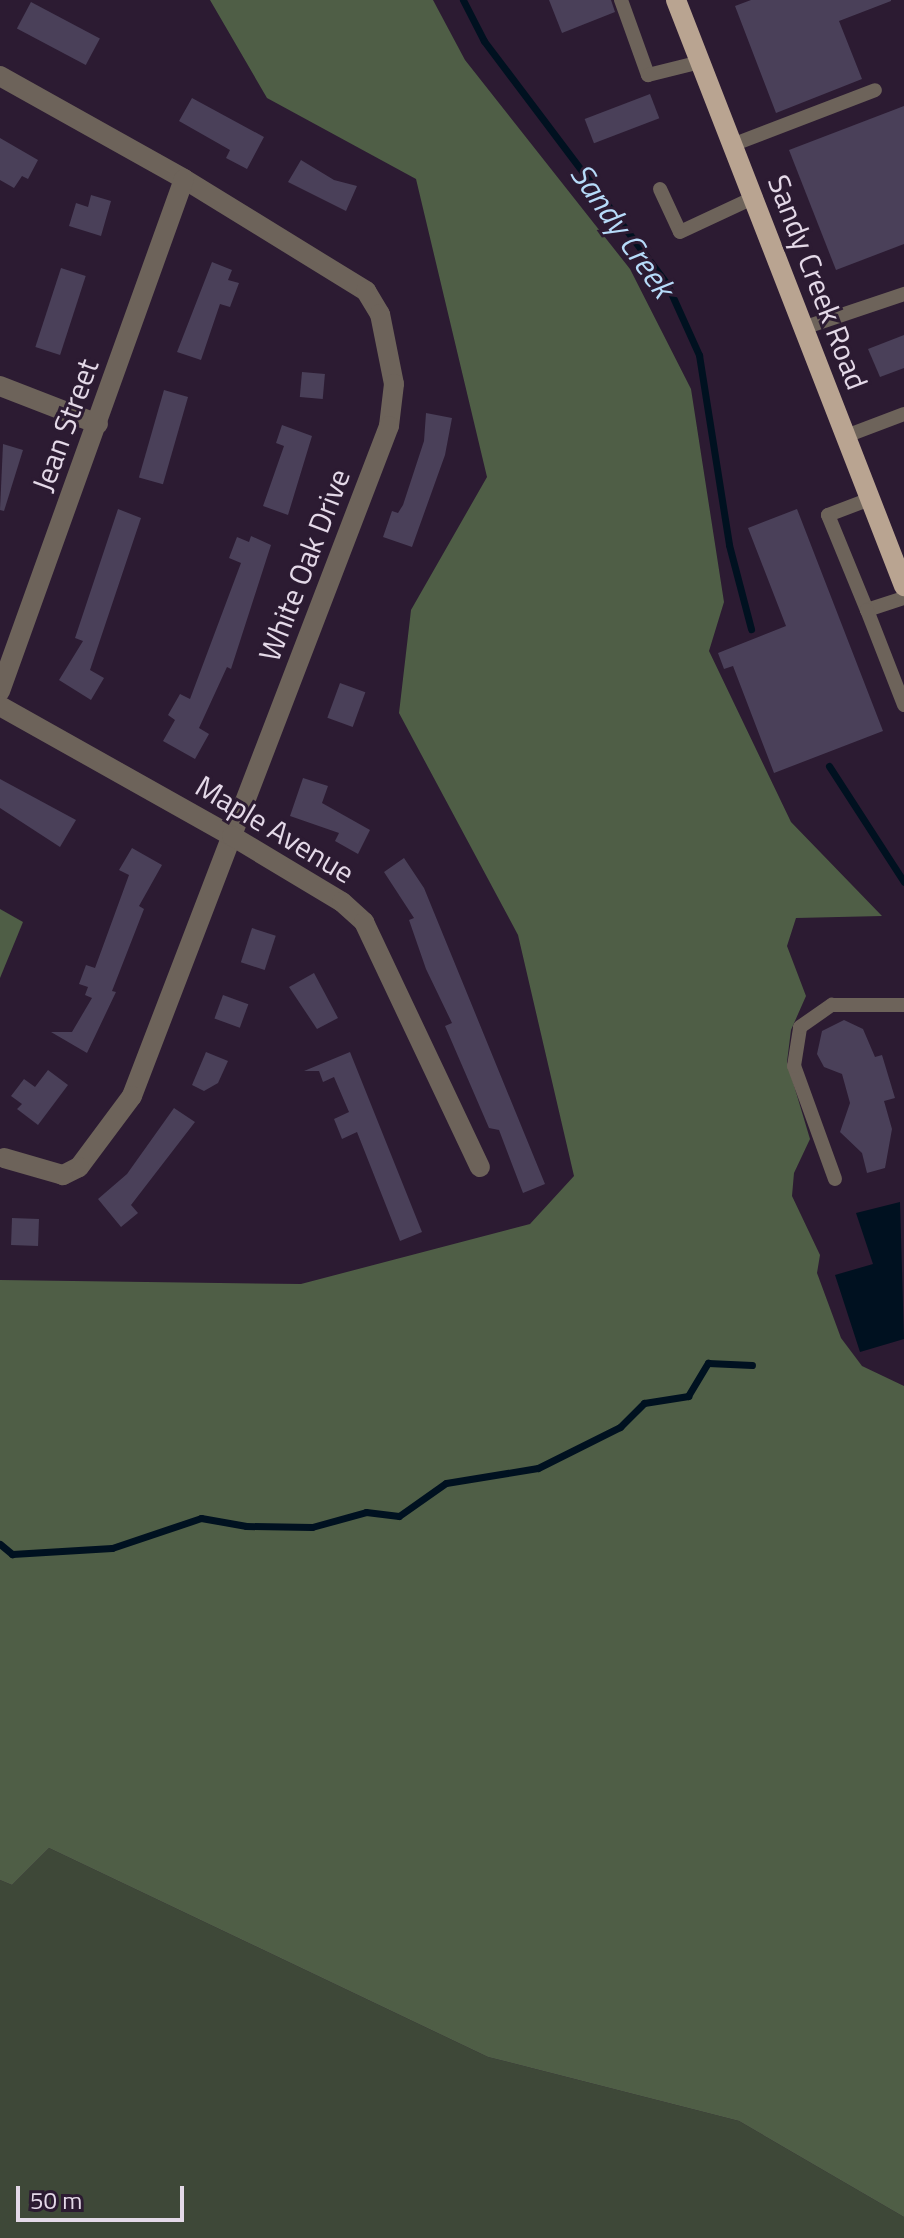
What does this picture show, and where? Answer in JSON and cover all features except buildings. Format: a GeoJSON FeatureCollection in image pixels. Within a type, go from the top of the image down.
{"type":"FeatureCollection","features":[{"type":"Feature","properties":{"kind":"main road","name":"Sandy Creek Road"},"geometry":{"type":"LineString","coordinates":[[676,0],[904,586]]}},
{"type":"Feature","properties":{"kind":"street","name":"White Oak Drive"},"geometry":{"type":"LineString","coordinates":[[0,76],[184,179],[366,291],[380,314],[394,384],[389,426],[132,1096],[79,1167],[63,1175],[4,1158]]}},
{"type":"Feature","properties":{"kind":"street","name":"Jean Street"},"geometry":{"type":"LineString","coordinates":[[0,691],[184,179]]}},
{"type":"Feature","properties":{"kind":"street"},"geometry":{"type":"LineString","coordinates":[[0,386],[98,424]]}},
{"type":"Feature","properties":{"kind":"street","name":"Maple Avenue"},"geometry":{"type":"LineString","coordinates":[[0,706],[232,836],[342,902],[364,922],[480,1167]]}},
{"type":"Feature","properties":{"kind":"lane"},"geometry":{"type":"LineString","coordinates":[[621,0],[648,75],[700,62]]}},
{"type":"Feature","properties":{"kind":"lane"},"geometry":{"type":"LineString","coordinates":[[732,145],[875,90]]}},
{"type":"Feature","properties":{"kind":"lane"},"geometry":{"type":"LineString","coordinates":[[660,189],[680,232],[753,198]]}},
{"type":"Feature","properties":{"kind":"lane"},"geometry":{"type":"LineString","coordinates":[[803,328],[904,294]]}},
{"type":"Feature","properties":{"kind":"lane"},"geometry":{"type":"LineString","coordinates":[[846,436],[904,414]]}},
{"type":"Feature","properties":{"kind":"lane"},"geometry":{"type":"LineString","coordinates":[[870,499],[828,515],[904,705]]}},
{"type":"Feature","properties":{"kind":"lane"},"geometry":{"type":"LineString","coordinates":[[867,610],[904,598]]}},
{"type":"Feature","properties":{"kind":"lane"},"geometry":{"type":"LineString","coordinates":[[835,1179],[794,1066],[800,1027],[832,1005],[904,1005]]}},
{"type":"Feature","properties":{"kind":"green space"},"geometry":{"type":"Polygon","coordinates":[[[210,0],[433,0],[465,60],[630,269],[691,389],[724,602],[709,651],[791,822],[882,916],[796,918],[787,946],[806,996],[791,1030],[787,1062],[810,1139],[794,1173],[792,1196],[820,1255],[817,1273],[841,1338],[862,1366],[904,1386],[904,2217],[739,2121],[488,2057],[49,1848],[12,1885],[0,1880],[0,1280],[301,1284],[530,1224],[574,1176],[518,935],[399,713],[411,610],[487,477],[416,179],[267,98],[210,0]]]}},
{"type":"Feature","properties":{"kind":"green space"},"geometry":{"type":"Polygon","coordinates":[[[0,909],[23,922],[0,978],[0,909]]]}},
{"type":"Feature","properties":{"kind":"green space"},"geometry":{"type":"Polygon","coordinates":[[[49,1848],[488,2057],[739,2121],[904,2217],[904,2238],[0,2238],[0,1880],[12,1885],[49,1848]]]}},
{"type":"Feature","properties":{"kind":"water"},"geometry":{"type":"Polygon","coordinates":[[[900,1202],[904,1339],[860,1352],[835,1275],[873,1264],[856,1213],[900,1202]]]}},
{"type":"Feature","properties":{"kind":"waterway","name":"Sandy Creek"},"geometry":{"type":"LineString","coordinates":[[463,0],[484,41],[667,284],[699,355],[729,545],[751,629]]}},
{"type":"Feature","properties":{"kind":"waterway","name":"Sandy Creek"},"geometry":{"type":"LineString","coordinates":[[829,766],[904,882]]}},
{"type":"Feature","properties":{"kind":"waterway"},"geometry":{"type":"LineString","coordinates":[[0,1544],[12,1554],[112,1548],[201,1518],[246,1526],[312,1527],[366,1512],[399,1516],[446,1483],[538,1468],[620,1427],[644,1403],[688,1396],[708,1363],[752,1365]]}}]}
